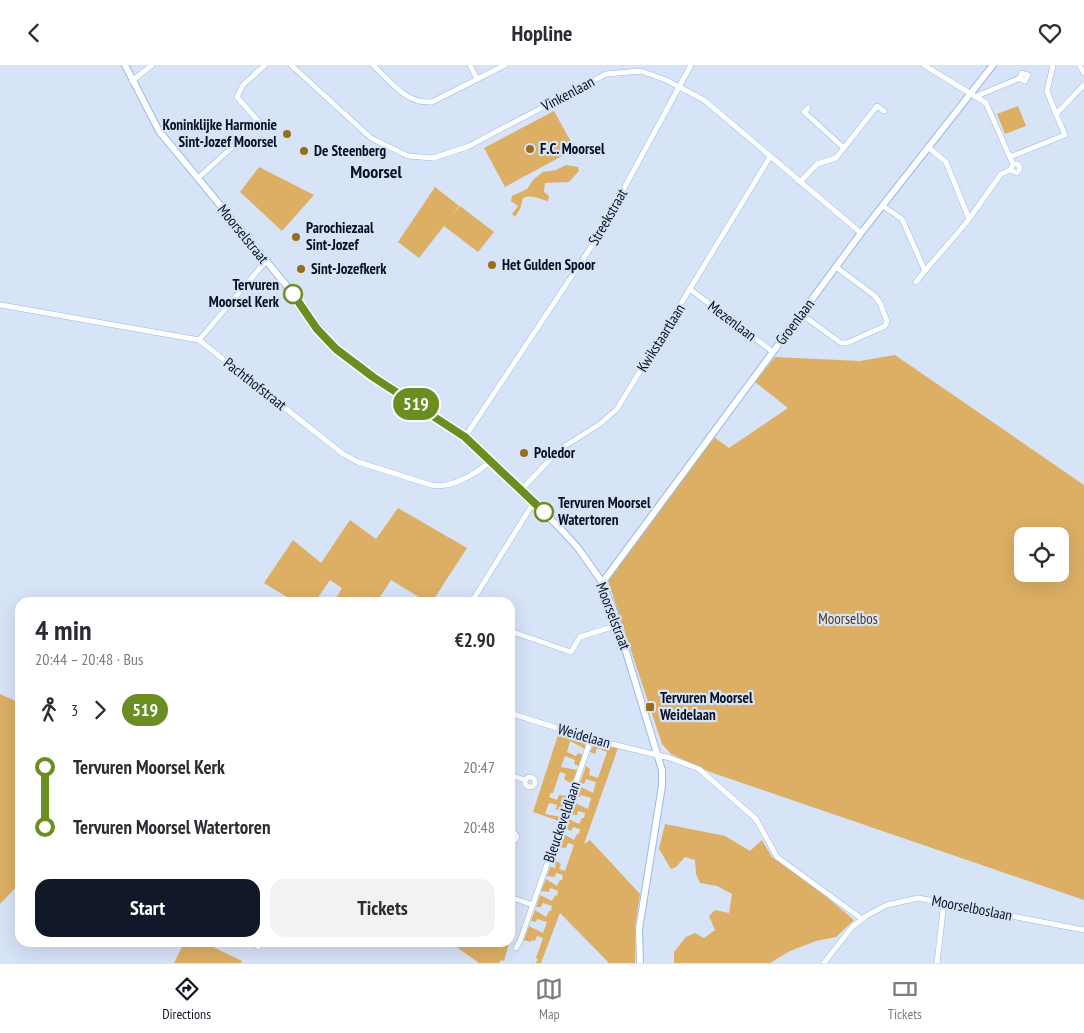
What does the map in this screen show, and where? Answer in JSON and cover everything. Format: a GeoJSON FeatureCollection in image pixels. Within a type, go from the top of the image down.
{"type":"FeatureCollection","features":[{"type":"Feature","properties":{"kind":"street","name":"Moorselstraat"},"geometry":{"type":"LineString","coordinates":[[125,65],[152,121],[290,290],[317,329],[336,349],[373,377],[465,437],[573,542],[602,583],[618,625],[659,756],[663,780],[639,929],[640,963]]}},
{"type":"Feature","properties":{"kind":"street"},"geometry":{"type":"LineString","coordinates":[[132,81],[152,65]]}},
{"type":"Feature","properties":{"kind":"street"},"geometry":{"type":"LineString","coordinates":[[264,65],[243,85],[237,97],[266,130]]}},
{"type":"Feature","properties":{"kind":"street","name":"Vinkenlaan"},"geometry":{"type":"LineString","coordinates":[[291,65],[371,139],[408,156],[432,158],[467,147],[606,74],[640,71],[679,87],[704,100],[862,233]]}},
{"type":"Feature","properties":{"kind":"street"},"geometry":{"type":"LineString","coordinates":[[373,65],[410,100],[421,103],[432,102],[505,65]]}},
{"type":"Feature","properties":{"kind":"street"},"geometry":{"type":"LineString","coordinates":[[470,65],[477,79]]}},
{"type":"Feature","properties":{"kind":"street","name":"Streekstraat"},"geometry":{"type":"LineString","coordinates":[[465,437],[597,238],[691,65]]}},
{"type":"Feature","properties":{"kind":"street"},"geometry":{"type":"LineString","coordinates":[[916,282],[939,254],[946,250],[1001,174],[1010,170],[1013,164],[991,109],[974,94],[924,65]]}},
{"type":"Feature","properties":{"kind":"street","name":"Groenlaan"},"geometry":{"type":"LineString","coordinates":[[602,583],[836,267],[928,147],[974,94],[992,65]]}},
{"type":"Feature","properties":{"kind":"street"},"geometry":{"type":"LineString","coordinates":[[1010,157],[1065,135],[1047,91],[1054,65]]}},
{"type":"Feature","properties":{"kind":"street"},"geometry":{"type":"LineString","coordinates":[[1080,66],[1084,73]]}},
{"type":"Feature","properties":{"kind":"street"},"geometry":{"type":"LineString","coordinates":[[974,94],[1020,78]]}},
{"type":"Feature","properties":{"kind":"street"},"geometry":{"type":"LineString","coordinates":[[1056,114],[1084,85]]}},
{"type":"Feature","properties":{"kind":"street"},"geometry":{"type":"LineString","coordinates":[[800,182],[817,164],[833,161],[878,106],[884,111]]}},
{"type":"Feature","properties":{"kind":"street"},"geometry":{"type":"LineString","coordinates":[[808,108],[804,112],[844,148]]}},
{"type":"Feature","properties":{"kind":"street"},"geometry":{"type":"LineString","coordinates":[[198,178],[238,143]]}},
{"type":"Feature","properties":{"kind":"street"},"geometry":{"type":"LineString","coordinates":[[928,147],[946,162],[969,219]]}},
{"type":"Feature","properties":{"kind":"street","name":"Kwikstaartlaan"},"geometry":{"type":"LineString","coordinates":[[521,490],[560,449],[600,424],[617,409],[770,157]]}},
{"type":"Feature","properties":{"kind":"street"},"geometry":{"type":"LineString","coordinates":[[1010,170],[1014,173],[1019,171],[1020,166],[1013,164]]}},
{"type":"Feature","properties":{"kind":"street"},"geometry":{"type":"LineString","coordinates":[[883,206],[902,219],[925,271]]}},
{"type":"Feature","properties":{"kind":"street"},"geometry":{"type":"LineString","coordinates":[[199,340],[266,261]]}},
{"type":"Feature","properties":{"kind":"street"},"geometry":{"type":"LineString","coordinates":[[801,314],[841,343],[847,343],[885,326],[887,321],[875,296],[836,267]]}},
{"type":"Feature","properties":{"kind":"street","name":"Mezenlaan"},"geometry":{"type":"LineString","coordinates":[[691,290],[773,351]]}},
{"type":"Feature","properties":{"kind":"street","name":"Pachthofstraat"},"geometry":{"type":"LineString","coordinates":[[1,305],[199,340],[343,454],[358,462],[442,487],[462,479],[491,461]]}},
{"type":"Feature","properties":{"kind":"street"},"geometry":{"type":"LineString","coordinates":[[474,597],[534,502]]}},
{"type":"Feature","properties":{"kind":"street"},"geometry":{"type":"LineString","coordinates":[[515,633],[571,652],[580,637],[618,625]]}},
{"type":"Feature","properties":{"kind":"street","name":"Weidelaan"},"geometry":{"type":"LineString","coordinates":[[515,715],[591,739],[687,763],[701,770],[720,790],[756,819],[777,857],[862,919]]}},
{"type":"Feature","properties":{"kind":"street","name":"Bleuckeveldlaan"},"geometry":{"type":"LineString","coordinates":[[516,947],[533,905],[591,739]]}},
{"type":"Feature","properties":{"kind":"street"},"geometry":{"type":"LineString","coordinates":[[515,777],[525,780]]}},
{"type":"Feature","properties":{"kind":"street"},"geometry":{"type":"LineString","coordinates":[[515,899],[533,905]]}},
{"type":"Feature","properties":{"kind":"street","name":"Moorselboslaan"},"geometry":{"type":"LineString","coordinates":[[824,963],[852,927],[862,919],[880,907],[895,902],[918,899],[944,902],[1084,930]]}},
{"type":"Feature","properties":{"kind":"street"},"geometry":{"type":"LineString","coordinates":[[937,963],[944,902]]}},
{"type":"Feature","properties":{"kind":"green space"},"geometry":{"type":"Polygon","coordinates":[[[1018,106],[1026,126],[1005,134],[997,114],[1018,106]]]}},
{"type":"Feature","properties":{"kind":"green space","name":"F.C. Moorsel"},"geometry":{"type":"Polygon","coordinates":[[[554,111],[575,149],[505,187],[484,148],[554,111]]]}},
{"type":"Feature","properties":{"kind":"green space"},"geometry":{"type":"Polygon","coordinates":[[[566,165],[578,167],[579,171],[569,182],[545,183],[544,192],[549,196],[548,201],[532,197],[523,198],[520,209],[515,217],[512,214],[518,206],[511,201],[512,196],[527,189],[534,179],[543,172],[556,170],[566,165]]]}},
{"type":"Feature","properties":{"kind":"green space"},"geometry":{"type":"Polygon","coordinates":[[[259,167],[314,195],[282,231],[240,192],[259,167]]]}},
{"type":"Feature","properties":{"kind":"green space"},"geometry":{"type":"Polygon","coordinates":[[[435,187],[459,206],[452,216],[460,206],[494,232],[478,252],[444,226],[419,258],[398,242],[435,187]]]}},
{"type":"Feature","properties":{"kind":"green space","name":"Moorselbos"},"geometry":{"type":"Polygon","coordinates":[[[895,355],[1084,485],[1084,900],[710,772],[671,754],[662,744],[608,581],[714,437],[729,448],[788,408],[755,382],[775,357],[860,361],[895,355]]]}},
{"type":"Feature","properties":{"kind":"green space"},"geometry":{"type":"Polygon","coordinates":[[[398,508],[467,548],[435,597],[419,597],[391,580],[380,597],[337,597],[342,588],[330,580],[318,597],[287,597],[264,583],[293,540],[321,563],[350,520],[376,539],[398,508]]]}},
{"type":"Feature","properties":{"kind":"green space"},"geometry":{"type":"Polygon","coordinates":[[[0,694],[15,701],[15,888],[0,904],[0,694]]]}},
{"type":"Feature","properties":{"kind":"green space"},"geometry":{"type":"Polygon","coordinates":[[[559,732],[582,739],[585,749],[570,741],[567,752],[576,756],[578,753],[583,755],[579,766],[574,764],[575,760],[565,756],[561,767],[577,770],[572,784],[564,779],[566,774],[560,772],[553,793],[549,797],[557,800],[559,795],[568,796],[562,813],[556,809],[557,805],[549,803],[545,814],[561,817],[559,821],[533,812],[559,732]]]}},
{"type":"Feature","properties":{"kind":"green space"},"geometry":{"type":"Polygon","coordinates":[[[599,744],[618,748],[584,844],[590,840],[640,894],[635,926],[635,963],[609,963],[560,913],[541,963],[535,963],[538,960],[536,958],[543,938],[537,936],[535,941],[532,940],[531,942],[524,940],[529,926],[543,933],[547,922],[537,919],[536,922],[531,921],[535,910],[546,917],[549,911],[551,911],[552,906],[543,903],[541,907],[536,907],[540,895],[552,901],[555,895],[557,896],[558,891],[550,888],[549,892],[541,891],[546,879],[557,886],[560,880],[562,880],[563,875],[556,873],[555,877],[547,876],[550,867],[555,868],[556,865],[551,863],[553,859],[561,864],[559,869],[565,871],[574,845],[568,843],[566,848],[557,847],[562,833],[574,840],[577,834],[579,834],[580,829],[573,827],[571,831],[564,828],[567,818],[579,824],[582,818],[584,818],[585,813],[578,811],[577,815],[569,814],[573,802],[588,809],[591,798],[581,795],[577,799],[574,798],[579,786],[593,793],[596,782],[586,779],[584,784],[580,783],[586,766],[590,769],[589,775],[598,778],[607,752],[597,748],[595,754],[590,752],[593,746],[599,744]]]}},
{"type":"Feature","properties":{"kind":"green space"},"geometry":{"type":"Polygon","coordinates":[[[665,824],[725,836],[750,851],[762,840],[772,857],[812,885],[854,920],[836,937],[816,941],[790,951],[770,963],[674,963],[674,952],[686,937],[695,933],[704,938],[715,930],[709,916],[715,910],[729,913],[732,894],[717,886],[700,883],[696,874],[695,860],[685,857],[676,867],[671,869],[659,849],[665,824]]]}},
{"type":"Feature","properties":{"kind":"green space"},"geometry":{"type":"Polygon","coordinates":[[[182,947],[213,947],[242,961],[241,963],[174,963],[182,947]]]}},
{"type":"Feature","properties":{"kind":"green space"},"geometry":{"type":"Polygon","coordinates":[[[457,947],[508,947],[504,961],[501,960],[499,963],[479,963],[457,947]]]}},
{"type":"Feature","properties":{"kind":"bus line","name":"519"},"geometry":{"type":"LineString","coordinates":[[293,294],[317,329],[345,357],[465,437],[544,512]]}},
{"type":"Feature","properties":{"kind":"place","name":"Koninklijke Harmonie Sint-Jozef Moorsel"},"geometry":{"type":"Point","coordinates":[287,134]}},
{"type":"Feature","properties":{"kind":"place","name":"F.C. Moorsel"},"geometry":{"type":"Point","coordinates":[530,149]}},
{"type":"Feature","properties":{"kind":"place","name":"De Steenberg"},"geometry":{"type":"Point","coordinates":[304,151]}},
{"type":"Feature","properties":{"kind":"place","name":"Parochiezaal Sint-Jozef"},"geometry":{"type":"Point","coordinates":[296,237]}},
{"type":"Feature","properties":{"kind":"place","name":"Het Gulden Spoor"},"geometry":{"type":"Point","coordinates":[492,265]}},
{"type":"Feature","properties":{"kind":"place","name":"Sint-Jozefkerk"},"geometry":{"type":"Point","coordinates":[301,269]}},
{"type":"Feature","properties":{"kind":"place","name":"Tervuren Moorsel Kerk"},"geometry":{"type":"Point","coordinates":[293,294]}},
{"type":"Feature","properties":{"kind":"place","name":"Poledor"},"geometry":{"type":"Point","coordinates":[524,453]}},
{"type":"Feature","properties":{"kind":"place","name":"Tervuren Moorsel Watertoren"},"geometry":{"type":"Point","coordinates":[544,512]}},
{"type":"Feature","properties":{"kind":"place","name":"Tervuren Moorsel Weidelaan"},"geometry":{"type":"Point","coordinates":[650,707]}},
{"type":"Feature","properties":{"kind":"district","name":"Moorsel"},"geometry":{"type":"Point","coordinates":[376,172]}}]}
